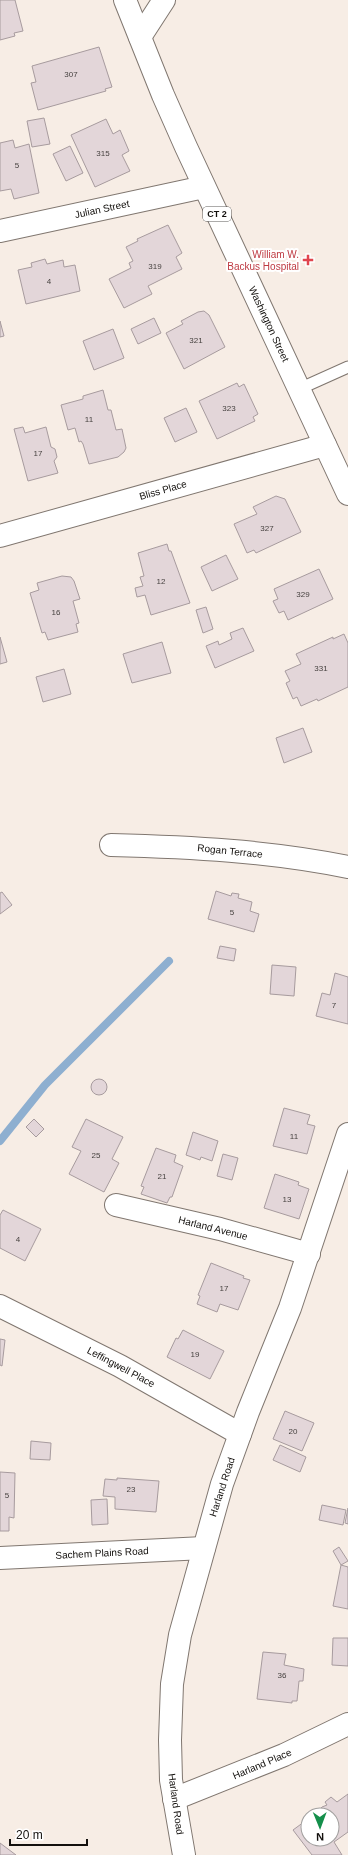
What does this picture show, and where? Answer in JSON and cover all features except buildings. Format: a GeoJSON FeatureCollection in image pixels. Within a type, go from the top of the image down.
{"type":"FeatureCollection","features":[{"type":"Feature","properties":{"kind":"main road","name":"Washington Street"},"geometry":{"type":"LineString","coordinates":[[125,0],[175,124],[348,494]]}},
{"type":"Feature","properties":{"kind":"main road"},"geometry":{"type":"LineString","coordinates":[[140,37],[164,0]]}},
{"type":"Feature","properties":{"kind":"main road","name":"Julian Street"},"geometry":{"type":"LineString","coordinates":[[0,231],[204,187]]}},
{"type":"Feature","properties":{"kind":"main road","name":"Bliss Place"},"geometry":{"type":"LineString","coordinates":[[0,536],[325,445]]}},
{"type":"Feature","properties":{"kind":"main road","name":"Rogan Terrace"},"geometry":{"type":"LineString","coordinates":[[111,845],[188,847],[251,853],[348,867]]}},
{"type":"Feature","properties":{"kind":"main road","name":"Harland Road"},"geometry":{"type":"LineString","coordinates":[[184,1855],[174,1799],[170,1740],[172,1684],[180,1636],[222,1484],[240,1434],[290,1308],[348,1134]]}},
{"type":"Feature","properties":{"kind":"main road","name":"Harland Avenue"},"geometry":{"type":"LineString","coordinates":[[116,1205],[220,1229],[309,1254]]}},
{"type":"Feature","properties":{"kind":"main road","name":"Leffingwell Place"},"geometry":{"type":"LineString","coordinates":[[0,1306],[120,1366],[240,1434]]}},
{"type":"Feature","properties":{"kind":"main road","name":"Sachem Plains Road"},"geometry":{"type":"LineString","coordinates":[[0,1558],[204,1548]]}},
{"type":"Feature","properties":{"kind":"main road","name":"Harland Place"},"geometry":{"type":"LineString","coordinates":[[174,1799],[284,1755],[348,1724]]}},
{"type":"Feature","properties":{"kind":"lane"},"geometry":{"type":"LineString","coordinates":[[299,389],[348,367]]}},
{"type":"Feature","properties":{"kind":"waterway"},"geometry":{"type":"LineString","coordinates":[[0,1141],[45,1085],[169,961]]}},
{"type":"Feature","properties":{"kind":"place","name":"William W. Backus Hospital"},"geometry":{"type":"Point","coordinates":[308,260]}}]}
